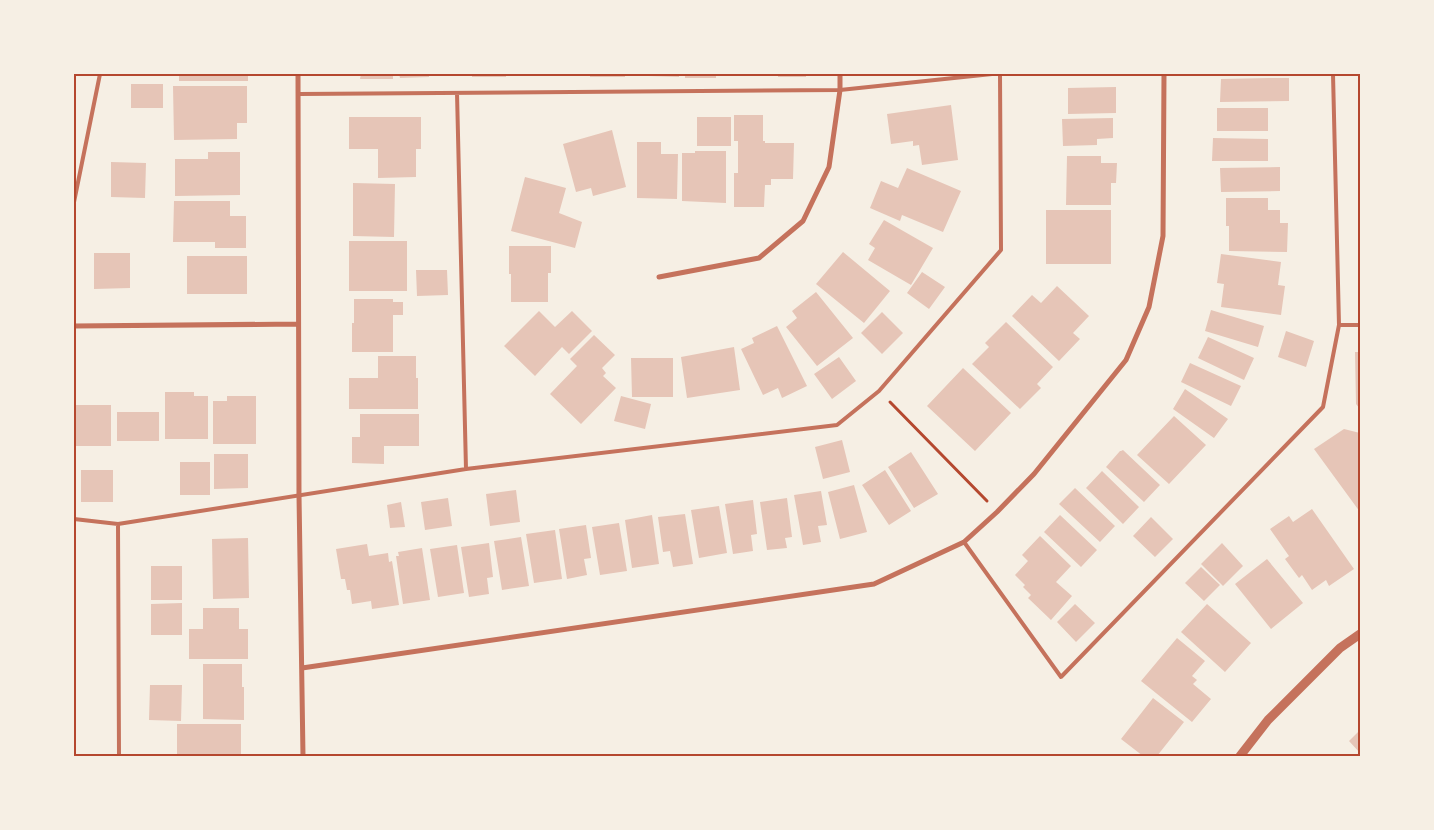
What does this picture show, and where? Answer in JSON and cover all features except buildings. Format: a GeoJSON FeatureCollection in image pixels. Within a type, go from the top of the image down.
{"type":"FeatureCollection","features":[{"type":"Feature","properties":{"kind":"street"},"geometry":{"type":"LineString","coordinates":[[298,74],[299,495],[303,756]]}},
{"type":"Feature","properties":{"kind":"street"},"geometry":{"type":"LineString","coordinates":[[659,277],[759,258],[803,220],[829,167],[840,90],[840,74]]}},
{"type":"Feature","properties":{"kind":"street"},"geometry":{"type":"LineString","coordinates":[[302,668],[874,584],[964,542],[998,512],[1034,474],[1126,360],[1149,307],[1163,236],[1164,74]]}},
{"type":"Feature","properties":{"kind":"street"},"geometry":{"type":"LineString","coordinates":[[74,326],[298,324]]}},
{"type":"Feature","properties":{"kind":"street"},"geometry":{"type":"LineString","coordinates":[[1240,756],[1268,720],[1340,648],[1360,634]]}},
{"type":"Feature","properties":{"kind":"lane"},"geometry":{"type":"LineString","coordinates":[[74,202],[100,74]]}},
{"type":"Feature","properties":{"kind":"lane"},"geometry":{"type":"LineString","coordinates":[[299,94],[840,90],[992,74]]}},
{"type":"Feature","properties":{"kind":"lane"},"geometry":{"type":"LineString","coordinates":[[74,520],[118,524],[466,469],[837,425],[879,390],[1001,250],[1000,74]]}},
{"type":"Feature","properties":{"kind":"lane"},"geometry":{"type":"LineString","coordinates":[[964,542],[1061,677],[1323,407],[1340,325],[1334,74]]}},
{"type":"Feature","properties":{"kind":"lane"},"geometry":{"type":"LineString","coordinates":[[457,92],[466,469]]}},
{"type":"Feature","properties":{"kind":"lane"},"geometry":{"type":"LineString","coordinates":[[1340,325],[1360,325]]}},
{"type":"Feature","properties":{"kind":"lane"},"geometry":{"type":"LineString","coordinates":[[118,524],[119,756]]}},
{"type":"Feature","properties":{"kind":"path"},"geometry":{"type":"LineString","coordinates":[[879,390],[998,512]]}}]}
